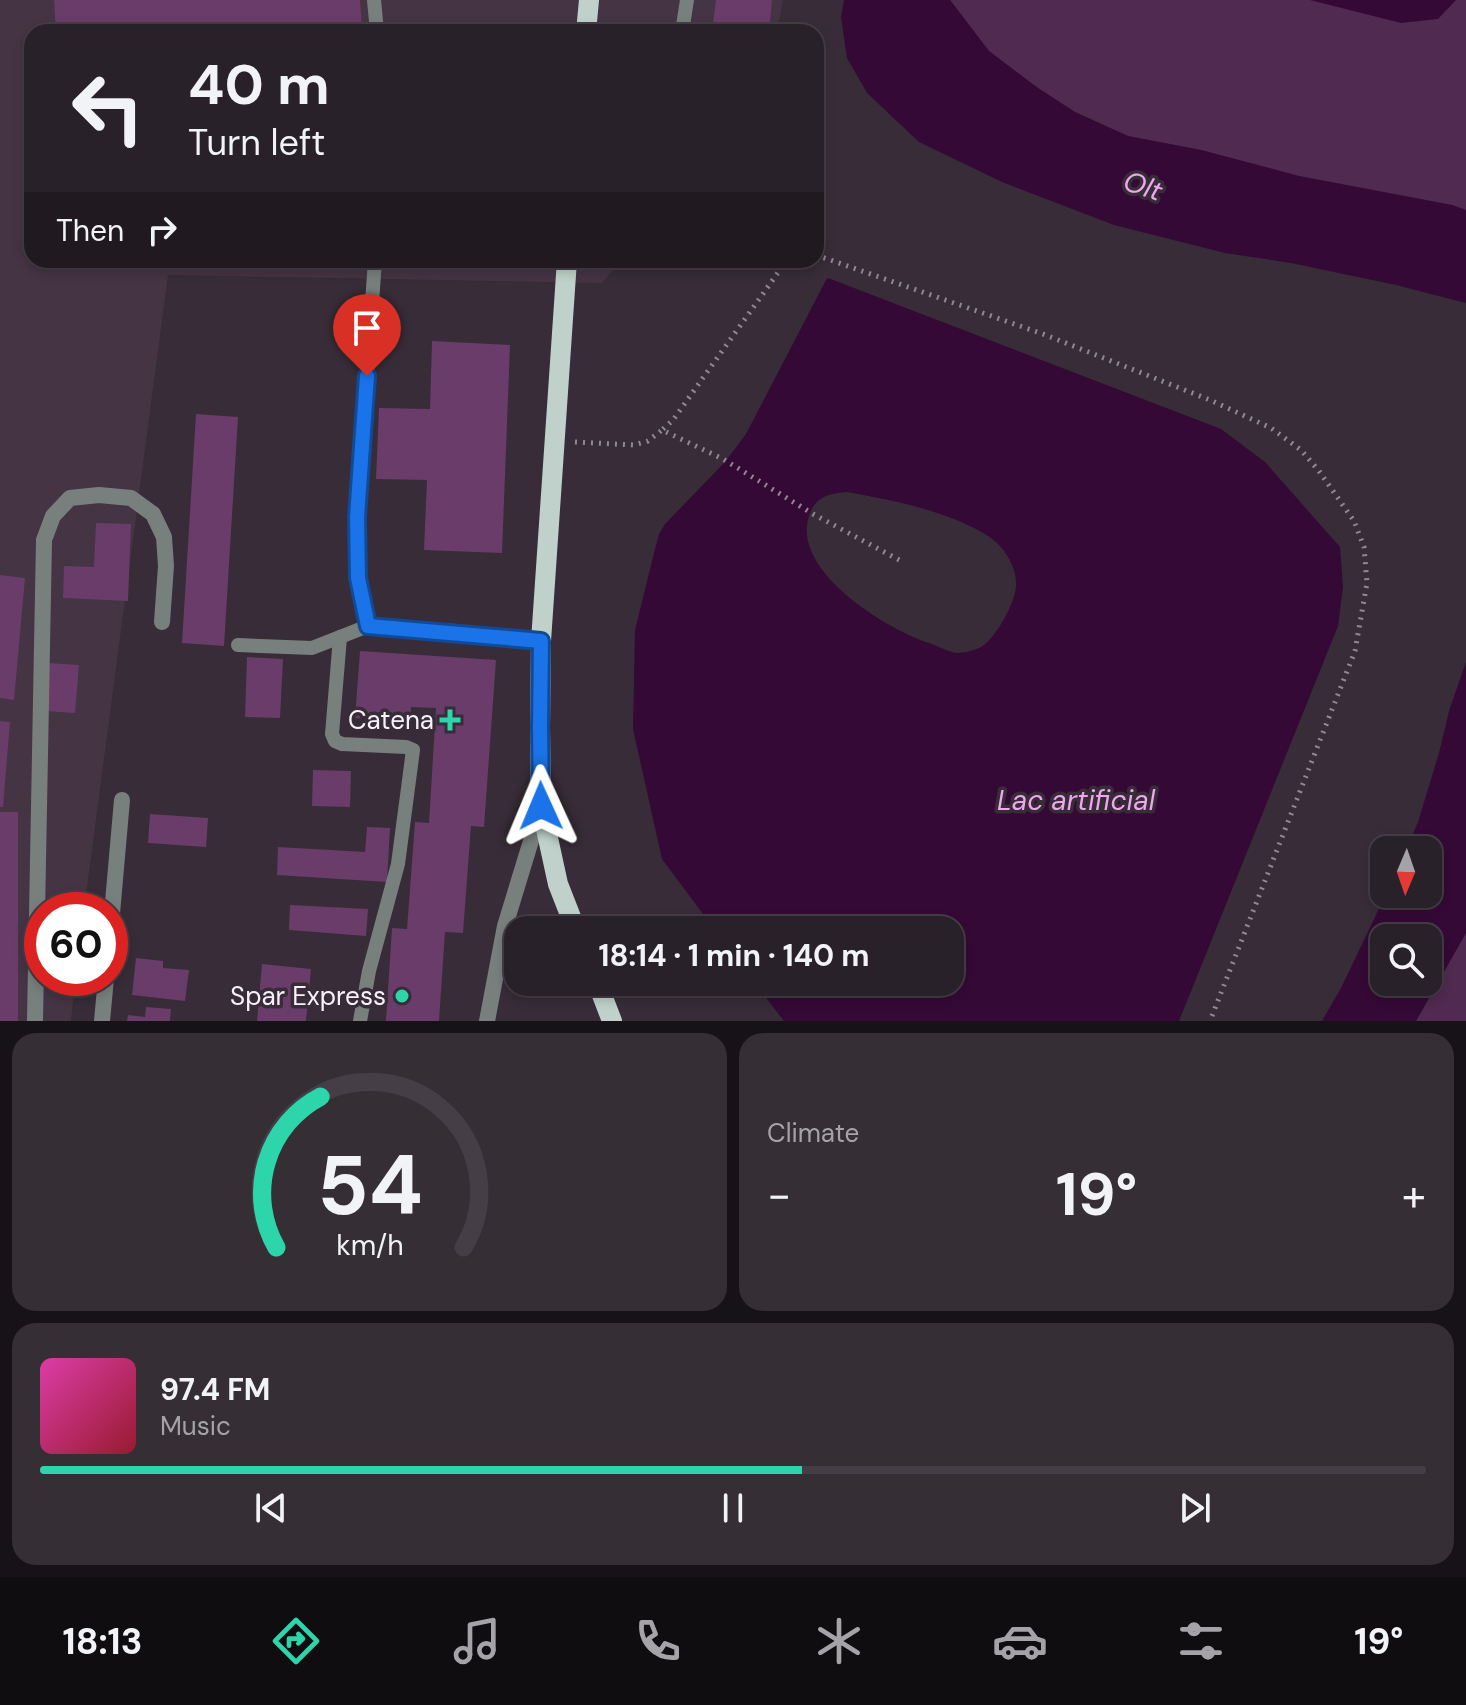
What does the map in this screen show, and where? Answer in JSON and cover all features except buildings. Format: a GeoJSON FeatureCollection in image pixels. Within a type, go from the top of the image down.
{"type":"FeatureCollection","features":[{"type":"Feature","properties":{"kind":"main road"},"geometry":{"type":"LineString","coordinates":[[587,24],[589,0]]}},
{"type":"Feature","properties":{"kind":"main road"},"geometry":{"type":"LineString","coordinates":[[566,268],[541,641],[540,727],[541,806],[558,884],[571,916]]}},
{"type":"Feature","properties":{"kind":"main road"},"geometry":{"type":"LineString","coordinates":[[602,996],[612,1021]]}},
{"type":"Feature","properties":{"kind":"street"},"geometry":{"type":"LineString","coordinates":[[35,1021],[44,540],[53,516],[70,498],[99,495],[131,498],[153,514],[164,537],[166,566],[162,622]]}},
{"type":"Feature","properties":{"kind":"street"},"geometry":{"type":"LineString","coordinates":[[114,892],[122,800]]}},
{"type":"Feature","properties":{"kind":"street"},"geometry":{"type":"LineString","coordinates":[[487,1021],[505,926],[541,806]]}},
{"type":"Feature","properties":{"kind":"street"},"geometry":{"type":"LineString","coordinates":[[102,1021],[104,996]]}},
{"type":"Feature","properties":{"kind":"lane"},"geometry":{"type":"LineString","coordinates":[[374,0],[376,24]]}},
{"type":"Feature","properties":{"kind":"lane"},"geometry":{"type":"LineString","coordinates":[[683,24],[687,0]]}},
{"type":"Feature","properties":{"kind":"lane"},"geometry":{"type":"LineString","coordinates":[[368,626],[358,578],[357,517],[374,268]]}},
{"type":"Feature","properties":{"kind":"lane"},"geometry":{"type":"LineString","coordinates":[[238,645],[312,648],[368,626],[541,641]]}},
{"type":"Feature","properties":{"kind":"lane"},"geometry":{"type":"LineString","coordinates":[[340,637],[332,734],[335,741],[406,747],[413,750],[414,758],[398,864],[369,971],[360,1021]]}},
{"type":"Feature","properties":{"kind":"path"},"geometry":{"type":"LineString","coordinates":[[824,258],[1043,334],[1210,400],[1271,428],[1301,450],[1354,521],[1364,547],[1367,583],[1355,651],[1210,1021]]}},
{"type":"Feature","properties":{"kind":"path"},"geometry":{"type":"LineString","coordinates":[[554,440],[634,445],[648,441],[682,407],[781,268]]}},
{"type":"Feature","properties":{"kind":"path"},"geometry":{"type":"LineString","coordinates":[[662,430],[723,459],[813,514],[903,562]]}},
{"type":"Feature","properties":{"kind":"shaded area"},"geometry":{"type":"Polygon","coordinates":[[[0,0],[783,0],[778,24],[24,24],[24,268],[614,268],[602,283],[168,275],[86,892],[24,892],[24,996],[73,996],[71,1021],[0,1021],[0,0]]]}},
{"type":"Feature","properties":{"kind":"shaded area"},"geometry":{"type":"Polygon","coordinates":[[[950,0],[1466,0],[1466,210],[1299,176],[1201,150],[1128,136],[1075,112],[989,51],[950,0]]]}},
{"type":"Feature","properties":{"kind":"shaded area"},"geometry":{"type":"Polygon","coordinates":[[[1466,933],[1466,1021],[1416,1021],[1430,996],[1442,996],[1442,975],[1466,933]]]}},
{"type":"Feature","properties":{"kind":"water","name":"Olt"},"geometry":{"type":"Polygon","coordinates":[[[844,0],[950,0],[989,51],[1075,112],[1128,136],[1201,150],[1299,176],[1466,210],[1466,303],[1291,263],[1225,253],[1114,225],[1002,182],[919,142],[867,93],[847,58],[841,17],[844,0]]]}},
{"type":"Feature","properties":{"kind":"water"},"geometry":{"type":"Polygon","coordinates":[[[1310,0],[1456,0],[1438,19],[1401,23],[1310,0]]]}},
{"type":"Feature","properties":{"kind":"water","name":"Lac artificial"},"geometry":{"type":"Polygon","coordinates":[[[828,278],[1221,429],[1265,462],[1340,547],[1343,587],[1338,626],[1179,1021],[784,1021],[765,996],[964,996],[964,916],[705,916],[662,859],[633,729],[635,630],[659,534],[725,462],[746,434],[828,278]],[[847,492],[819,500],[809,516],[807,537],[814,557],[846,595],[890,625],[958,653],[981,647],[993,636],[1013,601],[1016,585],[1009,559],[1001,547],[976,529],[902,503],[847,492]]]}},
{"type":"Feature","properties":{"kind":"water"},"geometry":{"type":"Polygon","coordinates":[[[1466,662],[1466,933],[1442,975],[1442,924],[1372,924],[1379,908],[1442,908],[1442,836],[1412,836],[1466,662]]]}},
{"type":"Feature","properties":{"kind":"water"},"geometry":{"type":"Polygon","coordinates":[[[1370,927],[1370,996],[1430,996],[1416,1021],[1322,1021],[1370,927]]]}},
{"type":"Feature","properties":{"kind":"place","name":"Catena"},"geometry":{"type":"Point","coordinates":[450,720]}},
{"type":"Feature","properties":{"kind":"place","name":"Spar Express"},"geometry":{"type":"Point","coordinates":[402,996]}},
{"type":"Feature","properties":{"kind":"route"},"geometry":{"type":"LineString","coordinates":[[367,376],[357,517],[358,578],[368,626],[541,641],[541,806]]}}]}
